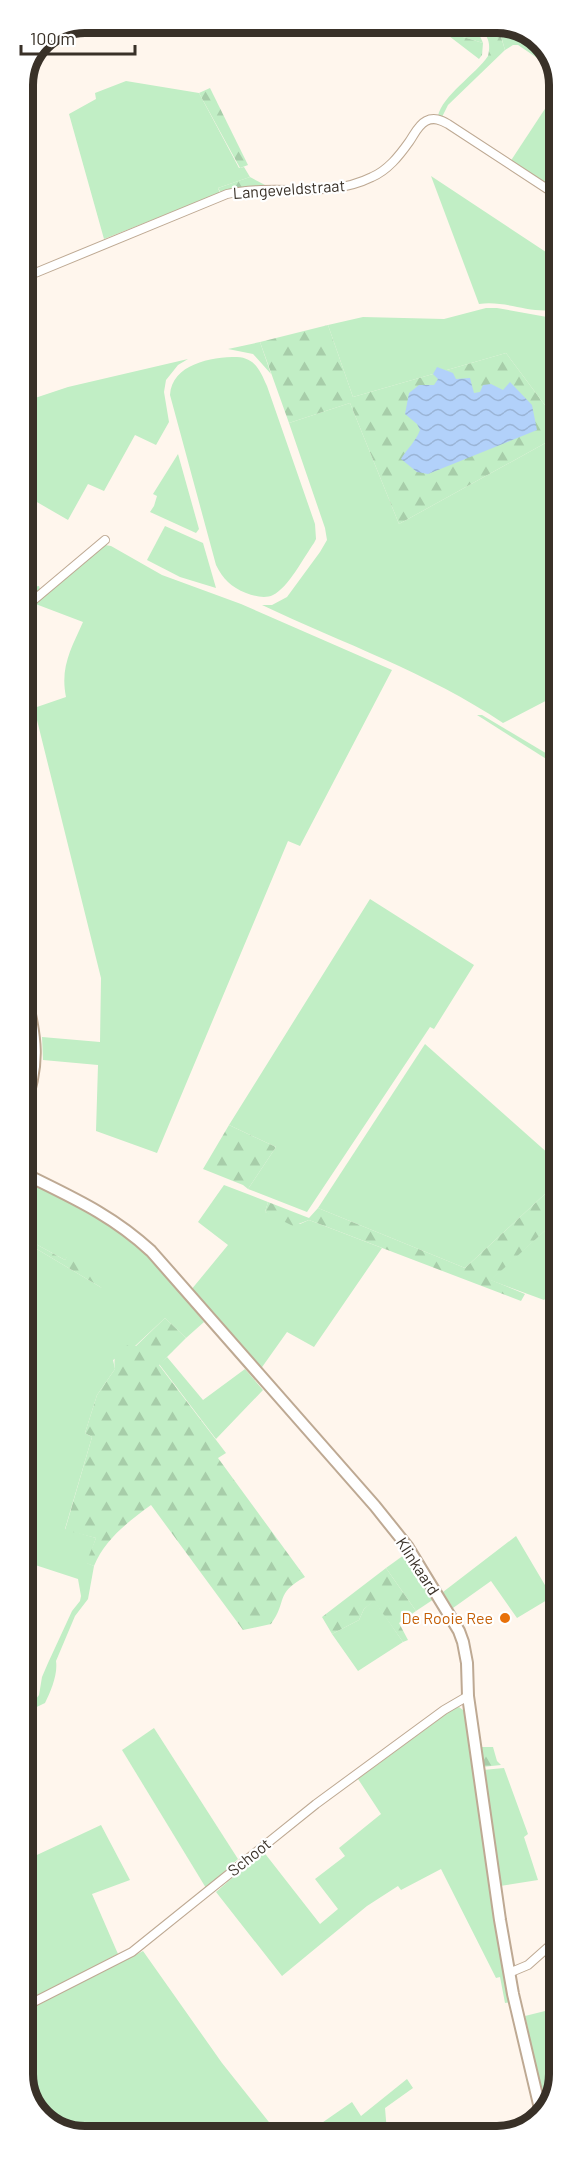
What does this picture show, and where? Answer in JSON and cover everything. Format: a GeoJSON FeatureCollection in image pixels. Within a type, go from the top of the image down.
{"type":"FeatureCollection","features":[{"type":"Feature","properties":{"kind":"street","name":"Langeveldstraat"},"geometry":{"type":"LineString","coordinates":[[33,274],[226,194],[270,188],[307,192],[356,184],[384,171],[418,129],[426,121],[434,119],[448,124],[549,190]]}},
{"type":"Feature","properties":{"kind":"street"},"geometry":{"type":"LineString","coordinates":[[33,601],[105,540]]}},
{"type":"Feature","properties":{"kind":"street"},"geometry":{"type":"LineString","coordinates":[[33,1030],[36,1044],[33,1078]]}},
{"type":"Feature","properties":{"kind":"street","name":"Klinkaard"},"geometry":{"type":"LineString","coordinates":[[33,1178],[108,1216],[151,1251],[375,1506],[406,1546],[459,1631],[465,1650],[468,1696],[509,1973],[539,2104]]}},
{"type":"Feature","properties":{"kind":"street","name":"Schoot"},"geometry":{"type":"LineString","coordinates":[[33,2002],[132,1952],[315,1804],[444,1710],[468,1696]]}},
{"type":"Feature","properties":{"kind":"street"},"geometry":{"type":"LineString","coordinates":[[509,1973],[528,1965],[549,1946]]}},
{"type":"Feature","properties":{"kind":"green space"},"geometry":{"type":"Polygon","coordinates":[[[445,33],[458,33],[463,37],[483,43],[482,55],[479,59],[445,33]]]}},
{"type":"Feature","properties":{"kind":"green space"},"geometry":{"type":"Polygon","coordinates":[[[458,33],[478,33],[483,43],[463,37],[458,33]]]}},
{"type":"Feature","properties":{"kind":"green space"},"geometry":{"type":"Polygon","coordinates":[[[484,33],[497,33],[501,37],[505,50],[448,105],[442,117],[438,116],[452,93],[488,56],[487,38],[484,33]]]}},
{"type":"Feature","properties":{"kind":"green space"},"geometry":{"type":"Polygon","coordinates":[[[498,33],[511,35],[526,42],[538,53],[543,62],[518,45],[505,50],[498,33]]]}},
{"type":"Feature","properties":{"kind":"green space"},"geometry":{"type":"Polygon","coordinates":[[[126,81],[199,93],[239,168],[244,167],[250,177],[218,188],[220,193],[104,239],[69,114],[96,99],[95,93],[126,81]]]}},
{"type":"Feature","properties":{"kind":"green space"},"geometry":{"type":"Polygon","coordinates":[[[210,88],[248,165],[240,168],[199,93],[210,88]]]}},
{"type":"Feature","properties":{"kind":"green space"},"geometry":{"type":"Polygon","coordinates":[[[549,103],[549,188],[510,162],[549,103]]]}},
{"type":"Feature","properties":{"kind":"green space"},"geometry":{"type":"Polygon","coordinates":[[[431,176],[549,254],[549,310],[489,303],[479,304],[431,176]]]}},
{"type":"Feature","properties":{"kind":"green space"},"geometry":{"type":"Polygon","coordinates":[[[250,177],[265,185],[221,193],[218,188],[250,177]]]}},
{"type":"Feature","properties":{"kind":"green space"},"geometry":{"type":"Polygon","coordinates":[[[486,308],[547,317],[549,321],[549,411],[506,353],[353,397],[328,325],[363,317],[444,319],[486,308]]]}},
{"type":"Feature","properties":{"kind":"green space"},"geometry":{"type":"Polygon","coordinates":[[[328,325],[353,397],[506,353],[549,411],[549,441],[399,524],[350,403],[289,423],[260,342],[328,325]]]}},
{"type":"Feature","properties":{"kind":"green space"},"geometry":{"type":"Polygon","coordinates":[[[260,342],[271,374],[253,354],[228,349],[260,342]]]}},
{"type":"Feature","properties":{"kind":"green space"},"geometry":{"type":"Polygon","coordinates":[[[237,357],[253,362],[267,386],[315,524],[316,539],[295,572],[279,591],[267,597],[252,595],[236,588],[216,565],[170,395],[172,384],[185,369],[205,361],[237,357]]]}},
{"type":"Feature","properties":{"kind":"green space"},"geometry":{"type":"Polygon","coordinates":[[[188,359],[178,365],[166,380],[164,392],[169,422],[156,445],[135,435],[104,491],[88,484],[68,520],[33,500],[33,399],[68,387],[188,359]]]}},
{"type":"Feature","properties":{"kind":"green space"},"geometry":{"type":"Polygon","coordinates":[[[350,403],[399,524],[549,441],[549,699],[503,723],[475,705],[415,674],[262,605],[272,605],[287,597],[327,540],[325,528],[289,423],[350,403]]]}},
{"type":"Feature","properties":{"kind":"green space"},"geometry":{"type":"Polygon","coordinates":[[[178,454],[199,529],[196,533],[150,512],[157,496],[153,494],[178,454]]]}},
{"type":"Feature","properties":{"kind":"green space"},"geometry":{"type":"Polygon","coordinates":[[[165,526],[203,543],[216,588],[180,577],[147,560],[165,526]]]}},
{"type":"Feature","properties":{"kind":"green space"},"geometry":{"type":"Polygon","coordinates":[[[105,545],[111,546],[162,575],[241,604],[392,670],[300,846],[288,841],[157,1153],[96,1131],[98,1065],[43,1060],[42,1037],[100,1042],[101,978],[34,708],[66,697],[64,676],[66,667],[83,622],[33,603],[105,545]]]}},
{"type":"Feature","properties":{"kind":"green space"},"geometry":{"type":"Polygon","coordinates":[[[39,586],[41,592],[33,599],[33,587],[39,586]]]}},
{"type":"Feature","properties":{"kind":"green space"},"geometry":{"type":"Polygon","coordinates":[[[477,715],[482,715],[549,755],[549,761],[477,715]]]}},
{"type":"Feature","properties":{"kind":"green space"},"geometry":{"type":"Polygon","coordinates":[[[370,899],[474,965],[434,1029],[430,1027],[307,1212],[248,1189],[276,1147],[229,1125],[370,899]]]}},
{"type":"Feature","properties":{"kind":"green space"},"geometry":{"type":"Polygon","coordinates":[[[425,1044],[549,1154],[549,1190],[465,1268],[318,1208],[425,1044]]]}},
{"type":"Feature","properties":{"kind":"green space"},"geometry":{"type":"Polygon","coordinates":[[[229,1125],[276,1147],[248,1189],[203,1169],[229,1125]]]}},
{"type":"Feature","properties":{"kind":"green space"},"geometry":{"type":"Polygon","coordinates":[[[33,1184],[96,1215],[119,1230],[160,1268],[204,1322],[186,1338],[165,1318],[135,1346],[113,1360],[115,1369],[97,1395],[85,1433],[92,1437],[65,1529],[96,1538],[87,1563],[94,1566],[88,1599],[75,1616],[56,1661],[55,1677],[45,1703],[33,1709],[33,1700],[39,1695],[42,1677],[81,1596],[78,1579],[33,1564],[33,1247],[102,1288],[67,1257],[65,1260],[33,1242],[33,1184]]]}},
{"type":"Feature","properties":{"kind":"green space"},"geometry":{"type":"Polygon","coordinates":[[[224,1185],[268,1202],[265,1212],[300,1224],[309,1220],[382,1248],[314,1347],[287,1332],[260,1370],[191,1290],[228,1245],[198,1222],[224,1185]]]}},
{"type":"Feature","properties":{"kind":"green space"},"geometry":{"type":"Polygon","coordinates":[[[549,1190],[549,1227],[491,1280],[525,1294],[521,1301],[309,1220],[293,1226],[265,1212],[268,1202],[309,1218],[318,1208],[465,1268],[549,1190]]]}},
{"type":"Feature","properties":{"kind":"green space"},"geometry":{"type":"Polygon","coordinates":[[[549,1227],[549,1295],[544,1300],[490,1280],[549,1227]]]}},
{"type":"Feature","properties":{"kind":"green space"},"geometry":{"type":"Polygon","coordinates":[[[33,1242],[65,1260],[67,1256],[110,1278],[107,1285],[102,1288],[33,1247],[33,1242]]]}},
{"type":"Feature","properties":{"kind":"green space"},"geometry":{"type":"Polygon","coordinates":[[[165,1318],[186,1338],[159,1365],[226,1453],[218,1458],[305,1577],[285,1593],[271,1624],[243,1630],[151,1505],[111,1539],[94,1566],[86,1563],[96,1538],[65,1530],[92,1437],[85,1433],[97,1395],[115,1369],[114,1361],[118,1352],[128,1345],[136,1346],[165,1318]]]}},
{"type":"Feature","properties":{"kind":"green space"},"geometry":{"type":"Polygon","coordinates":[[[167,1357],[203,1400],[245,1369],[263,1390],[216,1439],[159,1364],[167,1357]]]}},
{"type":"Feature","properties":{"kind":"green space"},"geometry":{"type":"Polygon","coordinates":[[[516,1536],[549,1592],[549,1599],[517,1618],[491,1581],[453,1608],[443,1592],[516,1536]]]}},
{"type":"Feature","properties":{"kind":"green space"},"geometry":{"type":"Polygon","coordinates":[[[404,1555],[434,1599],[416,1611],[386,1568],[404,1555]]]}},
{"type":"Feature","properties":{"kind":"green space"},"geometry":{"type":"Polygon","coordinates":[[[386,1568],[416,1611],[399,1623],[408,1640],[403,1642],[374,1601],[364,1609],[359,1620],[332,1634],[322,1617],[386,1568]]]}},
{"type":"Feature","properties":{"kind":"green space"},"geometry":{"type":"Polygon","coordinates":[[[374,1600],[403,1642],[358,1671],[332,1634],[359,1620],[364,1609],[374,1600]]]}},
{"type":"Feature","properties":{"kind":"green space"},"geometry":{"type":"Polygon","coordinates":[[[459,1707],[467,1713],[511,2002],[505,2003],[500,1977],[496,1978],[441,1869],[401,1890],[398,1886],[367,1906],[282,1976],[216,1892],[263,1851],[320,1924],[338,1909],[315,1879],[345,1856],[339,1848],[381,1814],[358,1779],[453,1709],[459,1707]]]}},
{"type":"Feature","properties":{"kind":"green space"},"geometry":{"type":"Polygon","coordinates":[[[154,1728],[238,1859],[206,1888],[122,1750],[154,1728]]]}},
{"type":"Feature","properties":{"kind":"green space"},"geometry":{"type":"Polygon","coordinates":[[[479,1747],[493,1747],[497,1761],[501,1765],[482,1767],[479,1747]]]}},
{"type":"Feature","properties":{"kind":"green space"},"geometry":{"type":"Polygon","coordinates":[[[504,1768],[528,1834],[524,1837],[538,1880],[500,1886],[483,1770],[504,1768]]]}},
{"type":"Feature","properties":{"kind":"green space"},"geometry":{"type":"Polygon","coordinates":[[[101,1825],[130,1880],[92,1894],[118,1954],[33,1998],[33,1857],[101,1825]]]}},
{"type":"Feature","properties":{"kind":"green space"},"geometry":{"type":"Polygon","coordinates":[[[143,1951],[222,2063],[272,2126],[81,2126],[65,2122],[46,2108],[34,2084],[33,2007],[143,1951]]]}},
{"type":"Feature","properties":{"kind":"green space"},"geometry":{"type":"Polygon","coordinates":[[[549,2010],[549,2026],[545,2011],[549,2010]]]}},
{"type":"Feature","properties":{"kind":"green space"},"geometry":{"type":"Polygon","coordinates":[[[545,2011],[549,2026],[549,2081],[543,2097],[525,2016],[545,2011]]]}},
{"type":"Feature","properties":{"kind":"green space"},"geometry":{"type":"Polygon","coordinates":[[[407,2079],[413,2088],[385,2108],[386,2126],[317,2126],[352,2102],[361,2116],[407,2079]]]}},
{"type":"Feature","properties":{"kind":"green space"},"geometry":{"type":"Polygon","coordinates":[[[458,2122],[465,2126],[452,2126],[458,2122]]]}},
{"type":"Feature","properties":{"kind":"water"},"geometry":{"type":"Polygon","coordinates":[[[437,367],[453,373],[456,379],[470,378],[474,393],[480,392],[483,385],[491,384],[503,390],[510,382],[532,405],[537,430],[428,474],[417,472],[401,459],[420,430],[417,424],[405,414],[409,393],[419,385],[434,385],[438,379],[433,374],[437,367]]]}},
{"type":"Feature","properties":{"kind":"place","name":"De Rooie Ree"},"geometry":{"type":"Point","coordinates":[505,1618]}}]}
